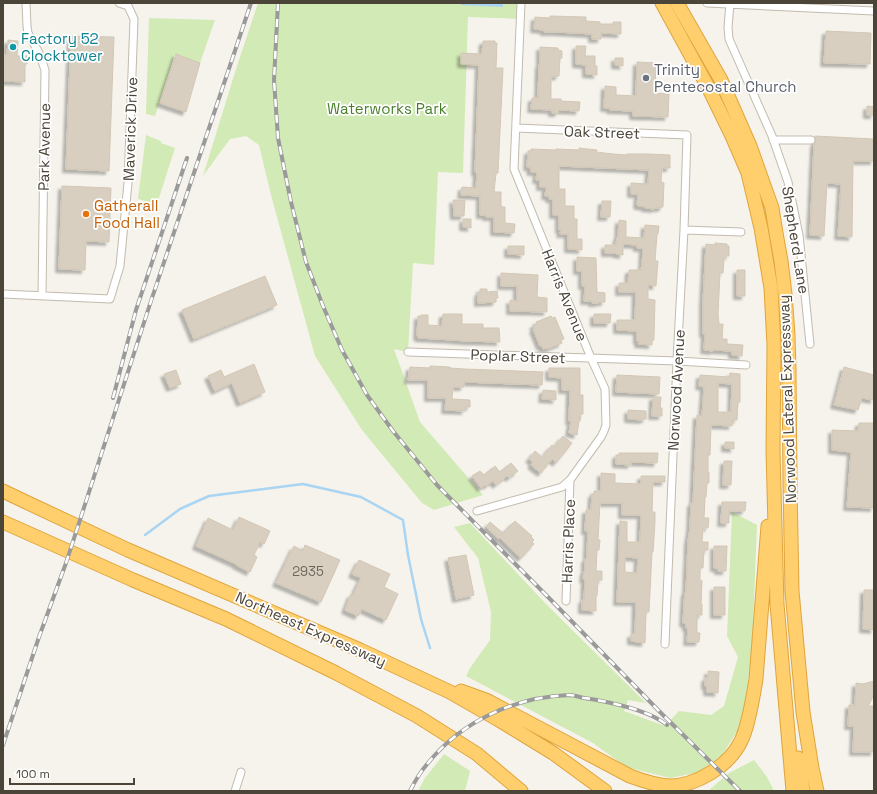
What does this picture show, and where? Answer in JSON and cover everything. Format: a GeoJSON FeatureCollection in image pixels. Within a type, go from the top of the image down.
{"type":"FeatureCollection","features":[{"type":"Feature","properties":{"kind":"highway","name":"Norwood Lateral Expressway"},"geometry":{"type":"LineString","coordinates":[[662,3],[732,136],[748,173],[761,228],[771,288],[774,345],[773,450],[777,604],[785,690]]}},
{"type":"Feature","properties":{"kind":"highway","name":"Norwood Lateral Expressway"},"geometry":{"type":"LineString","coordinates":[[677,3],[721,80],[750,146],[772,208],[781,261],[788,335],[792,591],[803,712],[817,791]]}},
{"type":"Feature","properties":{"kind":"highway"},"geometry":{"type":"LineString","coordinates":[[420,678],[486,700],[644,782],[670,786],[696,780],[706,775],[723,763],[737,748],[745,731],[753,698],[756,679],[773,450]]}},
{"type":"Feature","properties":{"kind":"highway","name":"Northeast Expressway"},"geometry":{"type":"LineString","coordinates":[[3,491],[128,550],[360,650],[450,692],[553,753],[605,791]]}},
{"type":"Feature","properties":{"kind":"highway","name":"Northeast Expressway"},"geometry":{"type":"LineString","coordinates":[[3,522],[133,580],[226,619],[336,673],[424,720],[477,754],[521,791]]}},
{"type":"Feature","properties":{"kind":"highway"},"geometry":{"type":"LineString","coordinates":[[785,690],[793,791]]}},
{"type":"Feature","properties":{"kind":"highway"},"geometry":{"type":"LineString","coordinates":[[785,690],[803,791]]}},
{"type":"Feature","properties":{"kind":"street","name":"Park Avenue"},"geometry":{"type":"LineString","coordinates":[[26,3],[28,34],[39,53],[45,70],[42,296]]}},
{"type":"Feature","properties":{"kind":"street","name":"Maverick Drive"},"geometry":{"type":"LineString","coordinates":[[42,296],[110,299],[120,266],[128,184],[134,19],[128,6],[119,3]]}},
{"type":"Feature","properties":{"kind":"street","name":"Harris Avenue"},"geometry":{"type":"LineString","coordinates":[[477,511],[562,487],[570,480],[601,437],[606,425],[605,389],[514,169],[521,3]]}},
{"type":"Feature","properties":{"kind":"street"},"geometry":{"type":"LineString","coordinates":[[707,3],[874,10]]}},
{"type":"Feature","properties":{"kind":"street","name":"Shepherd Lane"},"geometry":{"type":"LineString","coordinates":[[730,4],[728,27],[729,39],[772,136],[788,182],[799,235],[810,344]]}},
{"type":"Feature","properties":{"kind":"street","name":"Oak Street"},"geometry":{"type":"LineString","coordinates":[[516,128],[687,135]]}},
{"type":"Feature","properties":{"kind":"street","name":"Norwood Avenue"},"geometry":{"type":"LineString","coordinates":[[664,644],[684,230],[687,135]]}},
{"type":"Feature","properties":{"kind":"street"},"geometry":{"type":"LineString","coordinates":[[773,140],[811,140]]}},
{"type":"Feature","properties":{"kind":"street"},"geometry":{"type":"LineString","coordinates":[[684,230],[741,232]]}},
{"type":"Feature","properties":{"kind":"street"},"geometry":{"type":"LineString","coordinates":[[3,294],[42,296]]}},
{"type":"Feature","properties":{"kind":"street","name":"Poplar Street"},"geometry":{"type":"LineString","coordinates":[[408,352],[677,361],[746,365]]}},
{"type":"Feature","properties":{"kind":"street","name":"Harris Place"},"geometry":{"type":"LineString","coordinates":[[566,601],[570,480]]}},
{"type":"Feature","properties":{"kind":"street"},"geometry":{"type":"LineString","coordinates":[[235,791],[241,772]]}},
{"type":"Feature","properties":{"kind":"green space","name":"Waterworks Park"},"geometry":{"type":"Polygon","coordinates":[[[258,3],[521,3],[520,19],[468,17],[463,173],[438,172],[434,265],[413,263],[408,352],[394,349],[420,422],[483,495],[434,510],[422,503],[362,430],[315,356],[271,195],[259,145],[246,136],[230,139],[203,176],[258,3]]]}},
{"type":"Feature","properties":{"kind":"green space"},"geometry":{"type":"Polygon","coordinates":[[[149,18],[215,20],[200,63],[175,54],[155,116],[146,114],[149,18]]]}},
{"type":"Feature","properties":{"kind":"green space"},"geometry":{"type":"Polygon","coordinates":[[[146,135],[175,148],[157,204],[138,199],[146,135]]]}},
{"type":"Feature","properties":{"kind":"green space"},"geometry":{"type":"Polygon","coordinates":[[[732,512],[757,525],[752,651],[742,724],[722,755],[700,772],[670,778],[626,767],[593,743],[466,676],[490,640],[491,612],[478,558],[454,527],[470,523],[546,604],[646,703],[628,700],[624,711],[665,726],[679,711],[711,715],[724,706],[738,657],[727,636],[732,512]]]}},
{"type":"Feature","properties":{"kind":"green space"},"geometry":{"type":"Polygon","coordinates":[[[444,754],[470,771],[465,791],[418,791],[425,778],[444,754]]]}},
{"type":"Feature","properties":{"kind":"green space"},"geometry":{"type":"Polygon","coordinates":[[[754,760],[767,777],[774,791],[708,791],[729,773],[754,760]]]}},
{"type":"Feature","properties":{"kind":"water"},"geometry":{"type":"Polygon","coordinates":[[[461,3],[503,3],[503,7],[461,5],[461,3]]]}},
{"type":"Feature","properties":{"kind":"building"},"geometry":{"type":"Polygon","coordinates":[[[550,16],[586,17],[586,21],[600,22],[600,24],[613,24],[613,22],[621,22],[621,34],[601,33],[601,39],[592,39],[592,34],[544,32],[544,30],[534,29],[535,17],[550,18],[550,16]]]}},
{"type":"Feature","properties":{"kind":"building"},"geometry":{"type":"Polygon","coordinates":[[[826,31],[871,33],[870,64],[824,63],[826,31]]]}},
{"type":"Feature","properties":{"kind":"building"},"geometry":{"type":"Polygon","coordinates":[[[71,36],[114,37],[109,171],[66,169],[71,36]]]}},
{"type":"Feature","properties":{"kind":"building"},"geometry":{"type":"Polygon","coordinates":[[[8,40],[18,41],[17,56],[28,56],[27,64],[25,64],[25,82],[3,81],[3,54],[7,55],[8,40]]]}},
{"type":"Feature","properties":{"kind":"building"},"geometry":{"type":"Polygon","coordinates":[[[483,41],[495,41],[495,43],[497,43],[496,68],[503,68],[498,173],[496,173],[494,192],[501,192],[501,205],[502,207],[505,207],[505,223],[515,224],[514,233],[494,232],[494,217],[480,215],[480,196],[461,195],[462,187],[476,188],[477,173],[475,172],[479,65],[461,64],[461,53],[482,54],[483,41]]]}},
{"type":"Feature","properties":{"kind":"building"},"geometry":{"type":"Polygon","coordinates":[[[576,46],[586,46],[585,56],[595,56],[597,75],[586,74],[586,65],[576,64],[576,46]]]}},
{"type":"Feature","properties":{"kind":"building"},"geometry":{"type":"Polygon","coordinates":[[[540,47],[558,48],[558,50],[562,51],[559,76],[551,77],[551,99],[580,102],[579,111],[559,110],[558,113],[552,113],[552,110],[531,109],[532,98],[538,98],[540,47]]]}},
{"type":"Feature","properties":{"kind":"building"},"geometry":{"type":"Polygon","coordinates":[[[176,54],[200,63],[186,112],[160,103],[176,54]]]}},
{"type":"Feature","properties":{"kind":"building"},"geometry":{"type":"Polygon","coordinates":[[[615,58],[623,58],[623,66],[615,65],[615,58]]]}},
{"type":"Feature","properties":{"kind":"building","name":"Trinity Pentecostal Church"},"geometry":{"type":"Polygon","coordinates":[[[637,62],[656,63],[655,93],[669,94],[668,117],[633,116],[633,111],[610,110],[610,108],[604,108],[605,86],[616,87],[616,95],[636,96],[637,62]]]}},
{"type":"Feature","properties":{"kind":"building"},"geometry":{"type":"Polygon","coordinates":[[[867,106],[874,107],[874,115],[867,115],[867,106]]]}},
{"type":"Feature","properties":{"kind":"building"},"geometry":{"type":"Polygon","coordinates":[[[815,136],[874,139],[874,161],[853,161],[852,237],[838,236],[841,184],[827,183],[824,236],[810,235],[814,144],[816,140],[815,136]]]}},
{"type":"Feature","properties":{"kind":"building"},"geometry":{"type":"Polygon","coordinates":[[[579,148],[613,154],[670,155],[670,168],[662,168],[661,182],[664,183],[663,207],[655,209],[639,206],[637,205],[638,194],[631,194],[631,183],[648,184],[649,170],[559,166],[559,189],[565,189],[565,206],[574,206],[574,219],[577,219],[577,239],[582,239],[582,250],[568,249],[568,234],[560,234],[561,230],[559,230],[559,215],[553,215],[553,199],[549,199],[549,196],[545,196],[546,187],[540,187],[540,180],[536,180],[537,172],[531,172],[530,167],[527,167],[528,151],[531,151],[531,149],[579,150],[579,148]]]}},
{"type":"Feature","properties":{"kind":"building","name":"Gatherall Food Hall"},"geometry":{"type":"Polygon","coordinates":[[[62,186],[111,188],[109,242],[86,241],[85,270],[59,269],[62,186]]]}},
{"type":"Feature","properties":{"kind":"building"},"geometry":{"type":"Polygon","coordinates":[[[453,200],[465,200],[464,216],[454,216],[453,200]]]}},
{"type":"Feature","properties":{"kind":"building"},"geometry":{"type":"Polygon","coordinates":[[[602,201],[611,201],[610,217],[601,217],[602,201]]]}},
{"type":"Feature","properties":{"kind":"building"},"geometry":{"type":"Polygon","coordinates":[[[463,219],[471,219],[471,228],[463,227],[463,219]]]}},
{"type":"Feature","properties":{"kind":"building"},"geometry":{"type":"Polygon","coordinates":[[[619,220],[626,221],[626,237],[644,238],[645,225],[659,226],[655,261],[658,261],[656,286],[648,285],[648,299],[655,300],[654,340],[652,340],[652,345],[638,344],[639,341],[637,341],[637,331],[617,330],[617,320],[635,320],[636,292],[619,292],[619,283],[628,283],[629,270],[641,270],[643,248],[637,248],[637,245],[623,244],[623,255],[616,253],[605,253],[605,245],[616,245],[619,220]]]}},
{"type":"Feature","properties":{"kind":"building"},"geometry":{"type":"Polygon","coordinates":[[[715,243],[727,244],[727,246],[729,246],[729,256],[724,258],[723,273],[720,273],[718,314],[719,324],[723,324],[722,339],[727,339],[727,344],[743,345],[742,356],[732,355],[732,351],[704,350],[705,334],[703,334],[703,302],[706,244],[715,245],[715,243]]]}},
{"type":"Feature","properties":{"kind":"building"},"geometry":{"type":"Polygon","coordinates":[[[508,246],[524,246],[524,255],[508,254],[508,246]]]}},
{"type":"Feature","properties":{"kind":"building"},"geometry":{"type":"Polygon","coordinates":[[[577,257],[596,258],[597,292],[605,293],[605,302],[592,303],[592,301],[584,301],[585,286],[582,286],[582,271],[577,271],[577,257]]]}},
{"type":"Feature","properties":{"kind":"building"},"geometry":{"type":"Polygon","coordinates":[[[737,270],[745,270],[745,296],[737,296],[737,270]]]}},
{"type":"Feature","properties":{"kind":"building"},"geometry":{"type":"Polygon","coordinates":[[[501,273],[538,275],[537,297],[547,298],[547,312],[510,311],[510,300],[517,301],[517,286],[501,286],[501,273]]]}},
{"type":"Feature","properties":{"kind":"building"},"geometry":{"type":"Polygon","coordinates":[[[265,276],[277,305],[194,339],[182,310],[265,276]]]}},
{"type":"Feature","properties":{"kind":"building"},"geometry":{"type":"Polygon","coordinates":[[[480,289],[487,289],[487,292],[497,291],[498,298],[496,298],[496,302],[478,303],[478,293],[480,292],[480,289]]]}},
{"type":"Feature","properties":{"kind":"building"},"geometry":{"type":"Polygon","coordinates":[[[443,314],[462,314],[462,324],[483,324],[483,328],[499,328],[500,342],[418,338],[418,316],[428,315],[428,325],[442,326],[443,314]]]}},
{"type":"Feature","properties":{"kind":"building"},"geometry":{"type":"Polygon","coordinates":[[[594,314],[611,314],[610,323],[594,323],[594,314]]]}},
{"type":"Feature","properties":{"kind":"building"},"geometry":{"type":"Polygon","coordinates":[[[551,316],[552,318],[555,317],[564,339],[561,340],[562,343],[547,349],[543,349],[542,346],[540,346],[533,329],[535,329],[533,325],[537,324],[536,322],[551,316]]]}},
{"type":"Feature","properties":{"kind":"building"},"geometry":{"type":"Polygon","coordinates":[[[254,364],[265,392],[240,403],[232,383],[215,391],[208,376],[221,370],[224,377],[254,364]]]}},
{"type":"Feature","properties":{"kind":"building"},"geometry":{"type":"Polygon","coordinates":[[[430,366],[543,372],[542,385],[464,382],[464,387],[453,387],[452,399],[470,400],[470,407],[465,407],[465,411],[445,410],[446,398],[428,398],[428,380],[408,380],[410,367],[430,368],[430,366]]]}},
{"type":"Feature","properties":{"kind":"building"},"geometry":{"type":"Polygon","coordinates":[[[844,367],[874,375],[874,400],[862,398],[858,410],[834,405],[844,367]]]}},
{"type":"Feature","properties":{"kind":"building"},"geometry":{"type":"Polygon","coordinates":[[[549,368],[580,368],[580,395],[583,395],[583,414],[581,414],[579,421],[577,435],[569,433],[571,421],[569,421],[570,390],[562,390],[562,378],[549,377],[549,368]]]}},
{"type":"Feature","properties":{"kind":"building"},"geometry":{"type":"Polygon","coordinates":[[[176,370],[181,384],[170,388],[164,374],[176,370]]]}},
{"type":"Feature","properties":{"kind":"building"},"geometry":{"type":"Polygon","coordinates":[[[730,373],[740,374],[740,402],[738,402],[737,420],[732,420],[732,426],[711,425],[710,455],[708,455],[709,483],[707,483],[705,497],[704,518],[709,518],[708,528],[703,528],[702,542],[708,542],[708,550],[704,550],[703,568],[700,568],[700,580],[702,581],[702,615],[697,615],[697,633],[700,633],[699,642],[687,642],[688,628],[686,628],[686,624],[683,623],[691,503],[693,503],[697,415],[702,416],[704,387],[699,386],[700,375],[729,377],[730,373]],[[718,383],[718,412],[731,412],[732,384],[718,383]]]}},
{"type":"Feature","properties":{"kind":"building"},"geometry":{"type":"Polygon","coordinates":[[[617,375],[660,377],[659,394],[616,392],[617,375]]]}},
{"type":"Feature","properties":{"kind":"building"},"geometry":{"type":"Polygon","coordinates":[[[543,390],[556,391],[556,400],[542,399],[543,390]]]}},
{"type":"Feature","properties":{"kind":"building"},"geometry":{"type":"Polygon","coordinates":[[[653,397],[661,397],[660,408],[662,408],[662,416],[652,416],[653,397]]]}},
{"type":"Feature","properties":{"kind":"building"},"geometry":{"type":"Polygon","coordinates":[[[628,410],[646,411],[646,419],[628,419],[628,410]]]}},
{"type":"Feature","properties":{"kind":"building"},"geometry":{"type":"Polygon","coordinates":[[[859,423],[874,423],[874,508],[847,507],[851,452],[832,450],[832,430],[858,431],[859,423]]]}},
{"type":"Feature","properties":{"kind":"building"},"geometry":{"type":"Polygon","coordinates":[[[563,436],[572,443],[556,463],[552,459],[541,473],[531,465],[533,462],[529,459],[535,451],[542,457],[552,445],[554,447],[563,436]]]}},
{"type":"Feature","properties":{"kind":"building"},"geometry":{"type":"Polygon","coordinates":[[[725,442],[734,442],[734,449],[725,448],[725,442]]]}},
{"type":"Feature","properties":{"kind":"building"},"geometry":{"type":"Polygon","coordinates":[[[619,453],[658,453],[657,463],[631,462],[631,465],[616,464],[616,455],[619,455],[619,453]]]}},
{"type":"Feature","properties":{"kind":"building"},"geometry":{"type":"Polygon","coordinates":[[[724,461],[732,461],[731,485],[723,485],[724,461]]]}},
{"type":"Feature","properties":{"kind":"building"},"geometry":{"type":"Polygon","coordinates":[[[511,463],[518,471],[509,478],[507,476],[496,485],[493,481],[481,488],[472,476],[480,471],[484,475],[495,466],[500,472],[511,463]]]}},
{"type":"Feature","properties":{"kind":"building"},"geometry":{"type":"Polygon","coordinates":[[[601,473],[615,474],[615,483],[641,484],[641,476],[665,476],[665,482],[653,482],[652,512],[655,512],[655,522],[649,612],[646,612],[645,643],[631,641],[631,634],[635,634],[636,602],[617,602],[620,521],[627,522],[627,542],[640,542],[641,515],[622,515],[622,503],[600,503],[598,540],[600,540],[599,550],[597,550],[596,571],[602,571],[602,580],[598,580],[596,611],[582,610],[585,579],[583,579],[585,559],[587,559],[588,531],[585,531],[586,510],[591,510],[592,494],[594,494],[594,491],[601,491],[601,473]],[[625,557],[625,572],[637,573],[638,558],[625,557]]]}},
{"type":"Feature","properties":{"kind":"building"},"geometry":{"type":"Polygon","coordinates":[[[722,502],[746,502],[745,511],[729,511],[729,523],[721,523],[722,502]]]}},
{"type":"Feature","properties":{"kind":"building"},"geometry":{"type":"Polygon","coordinates":[[[239,517],[270,531],[264,544],[260,542],[254,555],[257,557],[250,572],[196,546],[208,518],[233,530],[239,517]]]}},
{"type":"Feature","properties":{"kind":"building"},"geometry":{"type":"Polygon","coordinates":[[[515,521],[532,536],[531,537],[534,540],[532,542],[534,544],[521,558],[486,527],[490,522],[503,533],[515,521]]]}},
{"type":"Feature","properties":{"kind":"building"},"geometry":{"type":"Polygon","coordinates":[[[305,545],[340,560],[321,602],[276,583],[294,546],[303,551],[305,545]]]}},
{"type":"Feature","properties":{"kind":"building"},"geometry":{"type":"Polygon","coordinates":[[[714,546],[727,546],[726,571],[718,571],[718,568],[714,568],[714,546]]]}},
{"type":"Feature","properties":{"kind":"building"},"geometry":{"type":"Polygon","coordinates":[[[466,555],[474,595],[456,599],[448,558],[466,555]]]}},
{"type":"Feature","properties":{"kind":"building"},"geometry":{"type":"Polygon","coordinates":[[[359,560],[390,574],[384,587],[398,594],[386,620],[362,609],[358,616],[345,610],[351,594],[353,595],[361,578],[352,574],[359,560]]]}},
{"type":"Feature","properties":{"kind":"building"},"geometry":{"type":"Polygon","coordinates":[[[714,587],[725,587],[725,615],[714,615],[714,587]]]}},
{"type":"Feature","properties":{"kind":"building"},"geometry":{"type":"Polygon","coordinates":[[[864,590],[874,590],[874,630],[863,629],[864,590]]]}},
{"type":"Feature","properties":{"kind":"building"},"geometry":{"type":"Polygon","coordinates":[[[708,671],[719,672],[718,693],[707,692],[705,678],[708,678],[708,671]]]}},
{"type":"Feature","properties":{"kind":"building"},"geometry":{"type":"Polygon","coordinates":[[[874,681],[874,695],[868,706],[874,706],[874,752],[853,752],[854,726],[848,726],[849,705],[855,705],[856,683],[863,684],[874,681]]]}},
{"type":"Feature","properties":{"kind":"waterway"},"geometry":{"type":"LineString","coordinates":[[145,535],[180,509],[209,496],[303,484],[361,497],[403,520],[408,555],[421,619],[430,648]]}},
{"type":"Feature","properties":{"kind":"railway"},"geometry":{"type":"LineString","coordinates":[[3,745],[39,637],[66,563],[151,301],[251,3]]}},
{"type":"Feature","properties":{"kind":"railway"},"geometry":{"type":"LineString","coordinates":[[278,3],[274,80],[278,138],[291,202],[306,262],[323,306],[342,350],[367,395],[393,431],[437,485],[660,712],[740,791]]}},
{"type":"Feature","properties":{"kind":"railway"},"geometry":{"type":"LineString","coordinates":[[113,398],[136,310],[187,158]]}},
{"type":"Feature","properties":{"kind":"railway"},"geometry":{"type":"LineString","coordinates":[[410,791],[418,776],[428,763],[457,735],[491,714],[510,706],[529,701],[549,697],[573,695],[633,709],[654,717],[667,725]]}},
{"type":"Feature","properties":{"kind":"place","name":"Factory 52 Clocktower"},"geometry":{"type":"Point","coordinates":[13,47]}},
{"type":"Feature","properties":{"kind":"place","name":"Trinity Pentecostal Church"},"geometry":{"type":"Point","coordinates":[646,78]}},
{"type":"Feature","properties":{"kind":"place","name":"Gatherall Food Hall"},"geometry":{"type":"Point","coordinates":[86,214]}}]}
